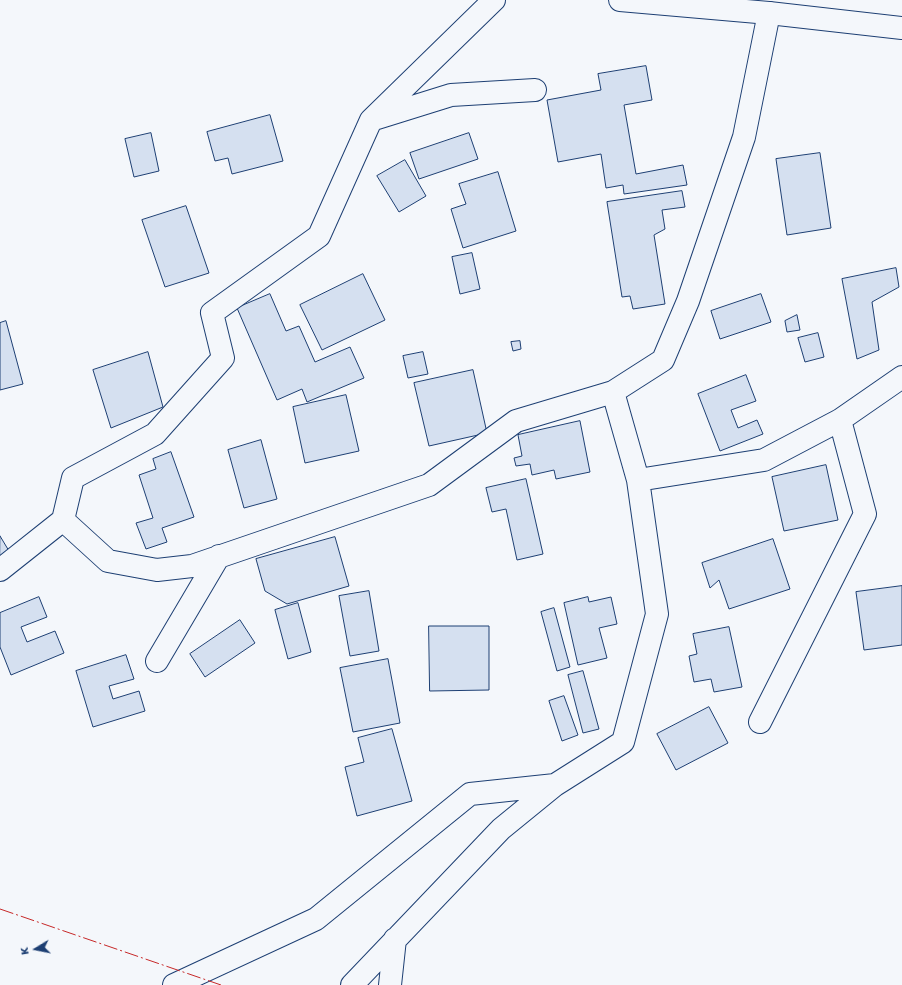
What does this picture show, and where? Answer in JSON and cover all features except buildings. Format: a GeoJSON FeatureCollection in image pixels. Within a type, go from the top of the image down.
{"type":"FeatureCollection","features":[{"type":"Feature","properties":{"kind":"street"},"geometry":{"type":"LineString","coordinates":[[0,570],[64,520],[73,478],[155,434],[223,358],[212,313],[319,236],[371,120],[494,0]]}},
{"type":"Feature","properties":{"kind":"street"},"geometry":{"type":"LineString","coordinates":[[620,0],[769,13],[902,28]]}},
{"type":"Feature","properties":{"kind":"street"},"geometry":{"type":"LineString","coordinates":[[64,520],[108,561],[157,570],[192,566],[429,485],[516,421],[613,392],[663,360],[685,307],[744,137],[769,13]]}},
{"type":"Feature","properties":{"kind":"street"},"geometry":{"type":"LineString","coordinates":[[371,120],[451,95],[535,90]]}},
{"type":"Feature","properties":{"kind":"street"},"geometry":{"type":"LineString","coordinates":[[638,480],[764,460],[840,420],[902,377]]}},
{"type":"Feature","properties":{"kind":"street"},"geometry":{"type":"LineString","coordinates":[[352,985],[501,829],[555,785],[623,742],[657,614],[638,480],[613,392]]}},
{"type":"Feature","properties":{"kind":"street"},"geometry":{"type":"LineString","coordinates":[[760,722],[865,514],[840,420]]}},
{"type":"Feature","properties":{"kind":"street"},"geometry":{"type":"LineString","coordinates":[[157,661],[220,556]]}},
{"type":"Feature","properties":{"kind":"street"},"geometry":{"type":"LineString","coordinates":[[174,985],[316,919],[470,794],[555,785]]}},
{"type":"Feature","properties":{"kind":"street"},"geometry":{"type":"LineString","coordinates":[[390,985],[396,939]]}},
{"type":"Feature","properties":{"kind":"power"},"geometry":{"type":"LineString","coordinates":[[0,909],[221,985]]}}]}
